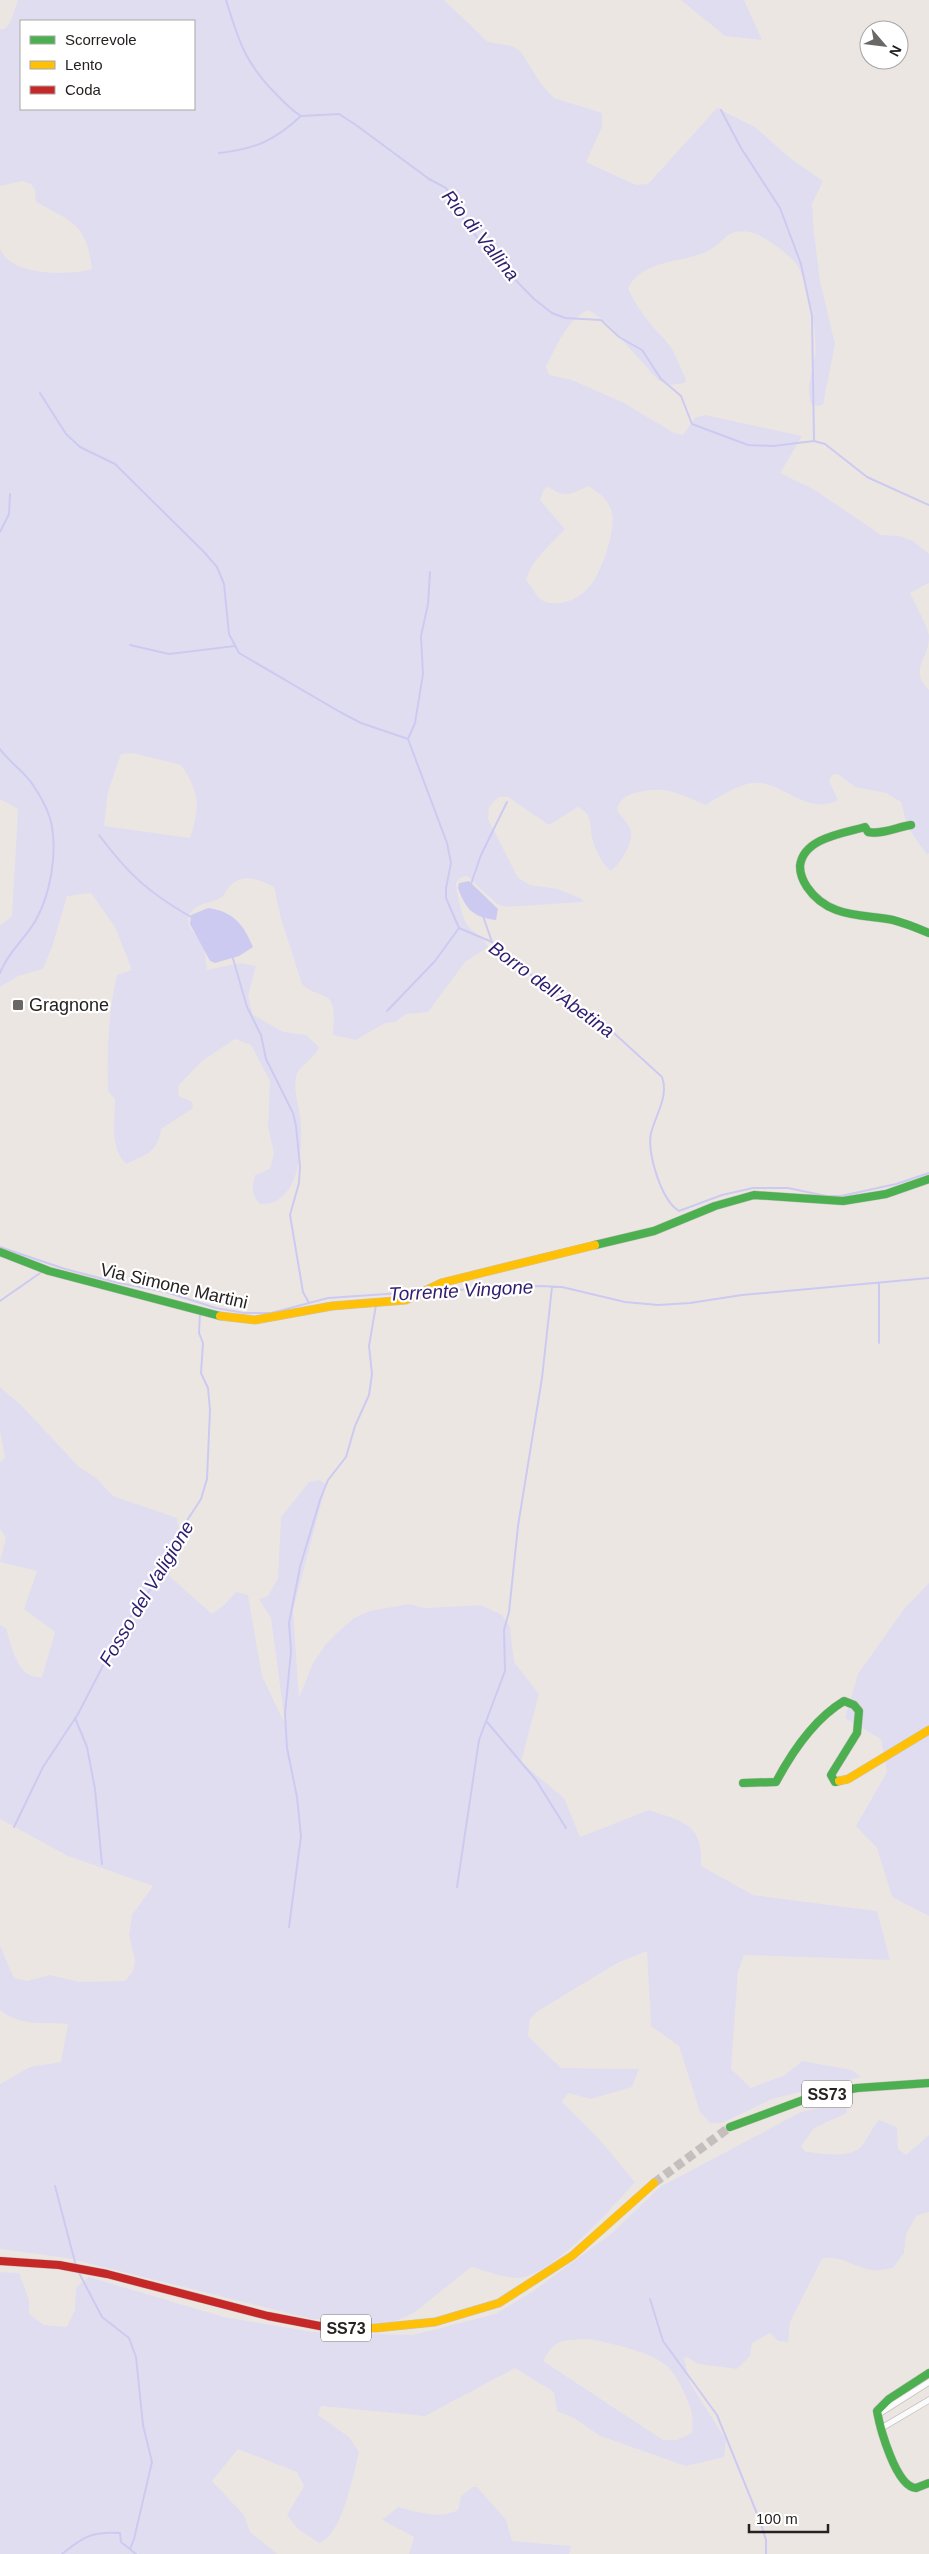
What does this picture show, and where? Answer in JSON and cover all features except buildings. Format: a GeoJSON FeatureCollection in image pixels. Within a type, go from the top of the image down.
{"type":"FeatureCollection","features":[{"type":"Feature","properties":{"kind":"street"},"geometry":{"type":"LineString","coordinates":[[911,824],[888,829],[878,834],[868,832],[865,827],[815,842],[802,857],[800,867],[804,883],[813,896],[844,914],[880,918],[915,926],[929,934]]}},
{"type":"Feature","properties":{"kind":"street","name":"Via Simone Martini"},"geometry":{"type":"LineString","coordinates":[[0,1252],[45,1270],[222,1316],[255,1320],[332,1306],[406,1300],[441,1283],[654,1232],[715,1206],[754,1195],[843,1201],[886,1194],[929,1179]]}},
{"type":"Feature","properties":{"kind":"street"},"geometry":{"type":"LineString","coordinates":[[743,1783],[776,1782],[787,1762],[829,1710],[844,1701],[854,1705],[859,1711],[859,1721],[857,1734],[832,1775],[836,1782],[848,1779],[929,1730]]}},
{"type":"Feature","properties":{"kind":"street","name":"SS73"},"geometry":{"type":"LineString","coordinates":[[730,2127],[769,2110],[815,2096],[867,2087],[929,2083]]}},
{"type":"Feature","properties":{"kind":"street","name":"SS73"},"geometry":{"type":"LineString","coordinates":[[0,2261],[58,2264],[268,2316],[328,2328],[376,2328],[435,2322],[499,2303],[556,2267],[572,2256],[654,2183]]}},
{"type":"Feature","properties":{"kind":"street"},"geometry":{"type":"LineString","coordinates":[[929,2373],[889,2399],[877,2411],[880,2429],[896,2466],[909,2487],[916,2489],[929,2483]]}},
{"type":"Feature","properties":{"kind":"street"},"geometry":{"type":"LineString","coordinates":[[877,2415],[929,2382]]}},
{"type":"Feature","properties":{"kind":"street"},"geometry":{"type":"LineString","coordinates":[[880,2429],[929,2400]]}},
{"type":"Feature","properties":{"kind":"shaded area"},"geometry":{"type":"Polygon","coordinates":[[[18,0],[444,0],[488,42],[512,46],[521,52],[541,84],[554,98],[602,113],[602,127],[586,162],[636,185],[648,184],[717,108],[755,127],[790,158],[823,181],[812,204],[814,232],[820,281],[835,344],[823,405],[811,404],[809,385],[815,356],[815,335],[808,295],[800,272],[792,259],[779,248],[762,237],[741,231],[731,234],[704,253],[651,268],[634,279],[628,288],[640,310],[672,350],[686,379],[685,383],[670,385],[658,380],[607,323],[589,310],[581,314],[569,326],[546,366],[549,375],[572,380],[624,403],[674,433],[683,435],[695,418],[705,415],[802,436],[780,473],[815,490],[881,535],[899,536],[913,541],[929,554],[929,583],[910,593],[929,636],[926,652],[921,664],[920,676],[929,690],[929,853],[927,855],[908,828],[901,802],[886,793],[855,787],[838,774],[832,775],[829,781],[838,800],[828,804],[808,802],[770,785],[761,783],[746,784],[706,805],[666,790],[649,790],[628,796],[620,802],[617,810],[629,826],[631,837],[623,857],[611,871],[602,861],[597,851],[592,837],[590,819],[583,810],[578,807],[549,825],[508,797],[498,797],[489,807],[488,819],[518,878],[530,885],[558,889],[582,899],[584,902],[506,907],[497,904],[467,876],[460,878],[456,883],[466,924],[482,938],[488,947],[465,962],[428,1012],[406,1014],[395,1022],[385,1023],[356,1040],[333,1035],[334,1014],[332,1004],[326,997],[308,989],[302,984],[281,919],[274,887],[258,880],[241,879],[230,886],[220,898],[202,905],[191,912],[188,917],[189,926],[204,946],[207,970],[240,963],[256,966],[248,997],[253,1015],[284,1032],[306,1035],[319,1047],[300,1069],[296,1077],[295,1083],[301,1120],[301,1150],[295,1176],[290,1188],[282,1197],[272,1203],[260,1204],[255,1197],[253,1187],[255,1175],[270,1169],[274,1153],[268,1127],[270,1081],[251,1045],[235,1039],[202,1061],[178,1086],[179,1096],[192,1102],[193,1108],[161,1129],[157,1143],[150,1152],[126,1164],[117,1150],[115,1142],[115,1099],[108,1091],[108,1047],[110,1018],[117,975],[132,970],[115,927],[91,893],[67,896],[53,944],[43,969],[18,976],[0,987],[0,926],[12,916],[18,809],[0,799],[0,248],[5,257],[27,269],[41,272],[70,273],[92,269],[86,242],[81,233],[68,220],[36,202],[35,190],[31,184],[22,181],[0,186],[0,29],[4,29],[10,23],[18,0]],[[588,486],[568,494],[559,493],[549,487],[544,489],[540,500],[565,529],[538,558],[526,579],[537,595],[546,602],[564,602],[576,598],[586,590],[599,572],[607,551],[613,521],[611,509],[603,497],[588,486]],[[133,753],[121,754],[108,792],[104,826],[190,838],[197,808],[192,783],[181,765],[133,753]]]}},
{"type":"Feature","properties":{"kind":"shaded area"},"geometry":{"type":"Polygon","coordinates":[[[681,0],[744,0],[762,40],[725,36],[681,0]]]}},
{"type":"Feature","properties":{"kind":"shaded area"},"geometry":{"type":"Polygon","coordinates":[[[0,1387],[21,1405],[79,1467],[96,1478],[113,1496],[177,1518],[181,1542],[169,1576],[212,1614],[223,1606],[236,1592],[248,1595],[262,1676],[285,1724],[271,1618],[259,1599],[268,1596],[278,1578],[281,1517],[309,1482],[320,1480],[326,1485],[293,1610],[299,1698],[313,1663],[325,1645],[354,1618],[370,1611],[409,1604],[424,1608],[481,1605],[502,1615],[510,1627],[514,1662],[539,1694],[521,1762],[564,1798],[580,1837],[649,1810],[672,1818],[689,1827],[699,1841],[701,1866],[753,1895],[877,1911],[890,1960],[744,1955],[738,1972],[731,2069],[751,2088],[785,2075],[802,2061],[852,2070],[861,2077],[772,2099],[722,2123],[710,2123],[700,2112],[679,2046],[651,2026],[647,1951],[619,1962],[538,2011],[530,2019],[528,2036],[561,2068],[639,2069],[632,2087],[591,2099],[568,2093],[562,2102],[598,2138],[635,2182],[612,2208],[580,2239],[546,2267],[531,2275],[511,2278],[471,2267],[415,2312],[390,2324],[312,2319],[67,2258],[0,2249],[0,2084],[30,2067],[61,2062],[68,2024],[24,2021],[16,2019],[0,2010],[0,1946],[14,1978],[27,1981],[50,1975],[79,1982],[125,1981],[133,1971],[135,1961],[129,1935],[132,1915],[153,1886],[68,1856],[0,1819],[0,1625],[6,1628],[16,1660],[27,1673],[33,1676],[42,1677],[55,1632],[24,1609],[37,1571],[0,1562],[6,1538],[0,1529],[0,1462],[5,1458],[0,1431],[0,1387]]]}},
{"type":"Feature","properties":{"kind":"shaded area"},"geometry":{"type":"Polygon","coordinates":[[[929,1583],[929,1916],[892,1897],[877,1848],[856,1826],[887,1772],[881,1739],[845,1718],[858,1674],[904,1609],[929,1583]]]}},
{"type":"Feature","properties":{"kind":"shaded area"},"geometry":{"type":"Polygon","coordinates":[[[825,2107],[846,2107],[847,2113],[814,2128],[801,2146],[806,2152],[842,2154],[856,2151],[861,2147],[879,2120],[897,2127],[898,2149],[906,2155],[929,2135],[929,2212],[917,2215],[906,2234],[904,2253],[893,2268],[873,2270],[835,2258],[822,2259],[790,2322],[788,2342],[778,2341],[770,2333],[752,2343],[750,2356],[737,2369],[698,2364],[687,2357],[684,2358],[690,2383],[726,2440],[724,2457],[686,2466],[600,2436],[574,2418],[557,2411],[554,2392],[515,2368],[425,2416],[321,2406],[318,2415],[349,2437],[359,2452],[341,2516],[335,2528],[319,2543],[297,2528],[287,2515],[304,2486],[297,2472],[238,2449],[212,2481],[244,2515],[250,2532],[277,2554],[0,2554],[0,2272],[19,2273],[29,2300],[29,2314],[44,2325],[67,2327],[75,2310],[76,2287],[89,2277],[224,2317],[313,2332],[413,2335],[495,2314],[532,2292],[611,2234],[660,2187],[801,2112],[825,2107]],[[589,2339],[567,2340],[556,2344],[547,2353],[543,2361],[663,2440],[677,2440],[692,2433],[692,2417],[688,2403],[679,2382],[668,2367],[642,2353],[589,2339]]]}},
{"type":"Feature","properties":{"kind":"shaded area"},"geometry":{"type":"Polygon","coordinates":[[[473,2487],[477,2487],[506,2520],[512,2541],[571,2546],[569,2554],[409,2554],[414,2537],[382,2520],[398,2507],[436,2515],[451,2513],[458,2510],[461,2496],[473,2487]]]}},
{"type":"Feature","properties":{"kind":"water"},"geometry":{"type":"Polygon","coordinates":[[[469,881],[498,909],[496,920],[481,917],[467,907],[458,888],[459,883],[469,881]]]}},
{"type":"Feature","properties":{"kind":"water"},"geometry":{"type":"Polygon","coordinates":[[[208,908],[224,912],[236,920],[246,932],[253,947],[239,956],[215,963],[210,961],[190,924],[191,915],[208,908]]]}},
{"type":"Feature","properties":{"kind":"waterway"},"geometry":{"type":"LineString","coordinates":[[226,0],[239,40],[257,73],[291,109],[301,116]]}},
{"type":"Feature","properties":{"kind":"waterway"},"geometry":{"type":"LineString","coordinates":[[721,110],[741,148],[780,208],[801,264],[812,316],[814,441]]}},
{"type":"Feature","properties":{"kind":"waterway","name":"Rio di Vallina"},"geometry":{"type":"LineString","coordinates":[[301,116],[339,114],[429,179],[446,188],[464,220],[488,252],[534,299],[552,313],[565,318],[601,320],[619,337],[642,350],[661,379],[681,396],[692,424],[748,445],[773,446],[814,441],[825,444],[867,477],[929,505]]}},
{"type":"Feature","properties":{"kind":"waterway"},"geometry":{"type":"LineString","coordinates":[[219,153],[254,146],[273,138],[301,116]]}},
{"type":"Feature","properties":{"kind":"waterway","name":"Borro dell'Abetina"},"geometry":{"type":"LineString","coordinates":[[40,393],[66,434],[80,447],[115,464],[217,567],[224,584],[229,634],[239,653],[361,723],[408,739],[447,843],[451,863],[446,898],[459,928]]}},
{"type":"Feature","properties":{"kind":"waterway"},"geometry":{"type":"LineString","coordinates":[[0,532],[9,514],[10,494]]}},
{"type":"Feature","properties":{"kind":"waterway"},"geometry":{"type":"LineString","coordinates":[[408,739],[415,723],[423,674],[421,636],[428,604],[430,572]]}},
{"type":"Feature","properties":{"kind":"waterway"},"geometry":{"type":"LineString","coordinates":[[130,645],[169,654],[235,646]]}},
{"type":"Feature","properties":{"kind":"waterway"},"geometry":{"type":"LineString","coordinates":[[0,749],[30,780],[42,800],[51,822],[54,851],[49,887],[41,910],[32,927],[3,965],[0,973]]}},
{"type":"Feature","properties":{"kind":"waterway"},"geometry":{"type":"LineString","coordinates":[[471,884],[481,855],[507,802]]}},
{"type":"Feature","properties":{"kind":"waterway"},"geometry":{"type":"LineString","coordinates":[[99,835],[140,882],[163,900],[191,917]]}},
{"type":"Feature","properties":{"kind":"waterway"},"geometry":{"type":"LineString","coordinates":[[483,916],[492,942]]}},
{"type":"Feature","properties":{"kind":"waterway","name":"Borro dell'Abetina"},"geometry":{"type":"LineString","coordinates":[[459,928],[492,942],[531,975],[549,984],[615,1034],[662,1077],[664,1084],[663,1098],[651,1133],[651,1152],[661,1187],[666,1197],[679,1211],[722,1195],[753,1188],[788,1188],[826,1196],[841,1196],[896,1184],[929,1173]]}},
{"type":"Feature","properties":{"kind":"waterway"},"geometry":{"type":"LineString","coordinates":[[387,1011],[435,961],[459,928]]}},
{"type":"Feature","properties":{"kind":"waterway"},"geometry":{"type":"LineString","coordinates":[[232,955],[247,1007],[261,1035],[266,1059],[293,1113],[296,1126],[300,1166],[299,1183],[290,1215],[303,1292],[309,1303]]}},
{"type":"Feature","properties":{"kind":"waterway","name":"Torrente Vingone"},"geometry":{"type":"LineString","coordinates":[[0,1247],[65,1269],[119,1283],[166,1292],[216,1308],[244,1313],[271,1313],[328,1298],[416,1292]]}},
{"type":"Feature","properties":{"kind":"waterway"},"geometry":{"type":"LineString","coordinates":[[0,1301],[43,1271]]}},
{"type":"Feature","properties":{"kind":"waterway","name":"Torrente Vingone"},"geometry":{"type":"LineString","coordinates":[[433,1291],[540,1286],[562,1287],[625,1302],[658,1305],[690,1303],[742,1295],[929,1278]]}},
{"type":"Feature","properties":{"kind":"waterway"},"geometry":{"type":"LineString","coordinates":[[879,1283],[879,1343]]}},
{"type":"Feature","properties":{"kind":"waterway"},"geometry":{"type":"LineString","coordinates":[[457,1887],[479,1740],[505,1671],[504,1630],[509,1612],[518,1526],[542,1378],[552,1287]]}},
{"type":"Feature","properties":{"kind":"waterway"},"geometry":{"type":"LineString","coordinates":[[289,1927],[301,1836],[297,1797],[287,1748],[285,1714],[291,1651],[289,1623],[300,1567],[320,1500],[328,1480],[346,1457],[355,1426],[369,1395],[372,1374],[369,1346],[376,1305]]}},
{"type":"Feature","properties":{"kind":"waterway","name":"Fosso del Valigione"},"geometry":{"type":"LineString","coordinates":[[14,1827],[43,1767],[78,1714],[122,1629],[164,1570],[188,1519],[201,1499],[207,1479],[210,1410],[208,1388],[201,1373],[203,1343],[199,1333],[200,1313]]}},
{"type":"Feature","properties":{"kind":"waterway"},"geometry":{"type":"LineString","coordinates":[[75,1718],[87,1747],[95,1789],[102,1864]]}},
{"type":"Feature","properties":{"kind":"waterway"},"geometry":{"type":"LineString","coordinates":[[487,1722],[536,1780],[566,1828]]}},
{"type":"Feature","properties":{"kind":"waterway"},"geometry":{"type":"LineString","coordinates":[[55,2186],[76,2266]]}},
{"type":"Feature","properties":{"kind":"waterway"},"geometry":{"type":"LineString","coordinates":[[78,2271],[102,2317],[129,2338],[136,2357],[143,2425],[152,2462],[130,2549]]}},
{"type":"Feature","properties":{"kind":"waterway"},"geometry":{"type":"LineString","coordinates":[[650,2299],[663,2341],[717,2415],[760,2521],[766,2540],[766,2554]]}},
{"type":"Feature","properties":{"kind":"waterway"},"geometry":{"type":"LineString","coordinates":[[62,2554],[82,2539],[102,2533],[120,2533],[121,2542],[136,2554]]}},
{"type":"Feature","properties":{"kind":"tunnel"},"geometry":{"type":"LineString","coordinates":[[654,2183],[730,2127]]}},
{"type":"Feature","properties":{"kind":"traffic: fast"},"geometry":{"type":"LineString","coordinates":[[911,825],[873,833],[868,832],[865,827],[826,838],[808,849],[800,866],[806,885],[815,897],[825,904],[846,913],[893,920],[929,933]]}},
{"type":"Feature","properties":{"kind":"traffic: fast"},"geometry":{"type":"LineString","coordinates":[[595,1245],[654,1231],[715,1206],[754,1195],[843,1201],[886,1194],[929,1179]]}},
{"type":"Feature","properties":{"kind":"traffic: fast"},"geometry":{"type":"LineString","coordinates":[[0,1252],[49,1271],[220,1316]]}},
{"type":"Feature","properties":{"kind":"traffic: fast"},"geometry":{"type":"LineString","coordinates":[[743,1783],[776,1782],[789,1759],[805,1737],[823,1717],[844,1701],[854,1705],[859,1711],[857,1733],[831,1775],[835,1782],[839,1781]]}},
{"type":"Feature","properties":{"kind":"traffic: fast"},"geometry":{"type":"LineString","coordinates":[[730,2127],[814,2096],[857,2088],[929,2083]]}},
{"type":"Feature","properties":{"kind":"traffic: fast"},"geometry":{"type":"LineString","coordinates":[[929,2373],[889,2399],[877,2411],[890,2456],[902,2478],[909,2485],[916,2488],[929,2483]]}},
{"type":"Feature","properties":{"kind":"traffic: slow"},"geometry":{"type":"LineString","coordinates":[[220,1316],[255,1320],[332,1306],[406,1300],[441,1283],[595,1245]]}},
{"type":"Feature","properties":{"kind":"traffic: slow"},"geometry":{"type":"LineString","coordinates":[[839,1781],[848,1779],[929,1730]]}},
{"type":"Feature","properties":{"kind":"traffic: slow"},"geometry":{"type":"LineString","coordinates":[[330,2328],[376,2328],[435,2322],[499,2303],[572,2256],[654,2183]]}},
{"type":"Feature","properties":{"kind":"traffic: jam"},"geometry":{"type":"LineString","coordinates":[[0,2261],[59,2265],[107,2274],[268,2316],[330,2328]]}},
{"type":"Feature","properties":{"kind":"place","name":"Gragnone"},"geometry":{"type":"Point","coordinates":[18,1005]}}]}
